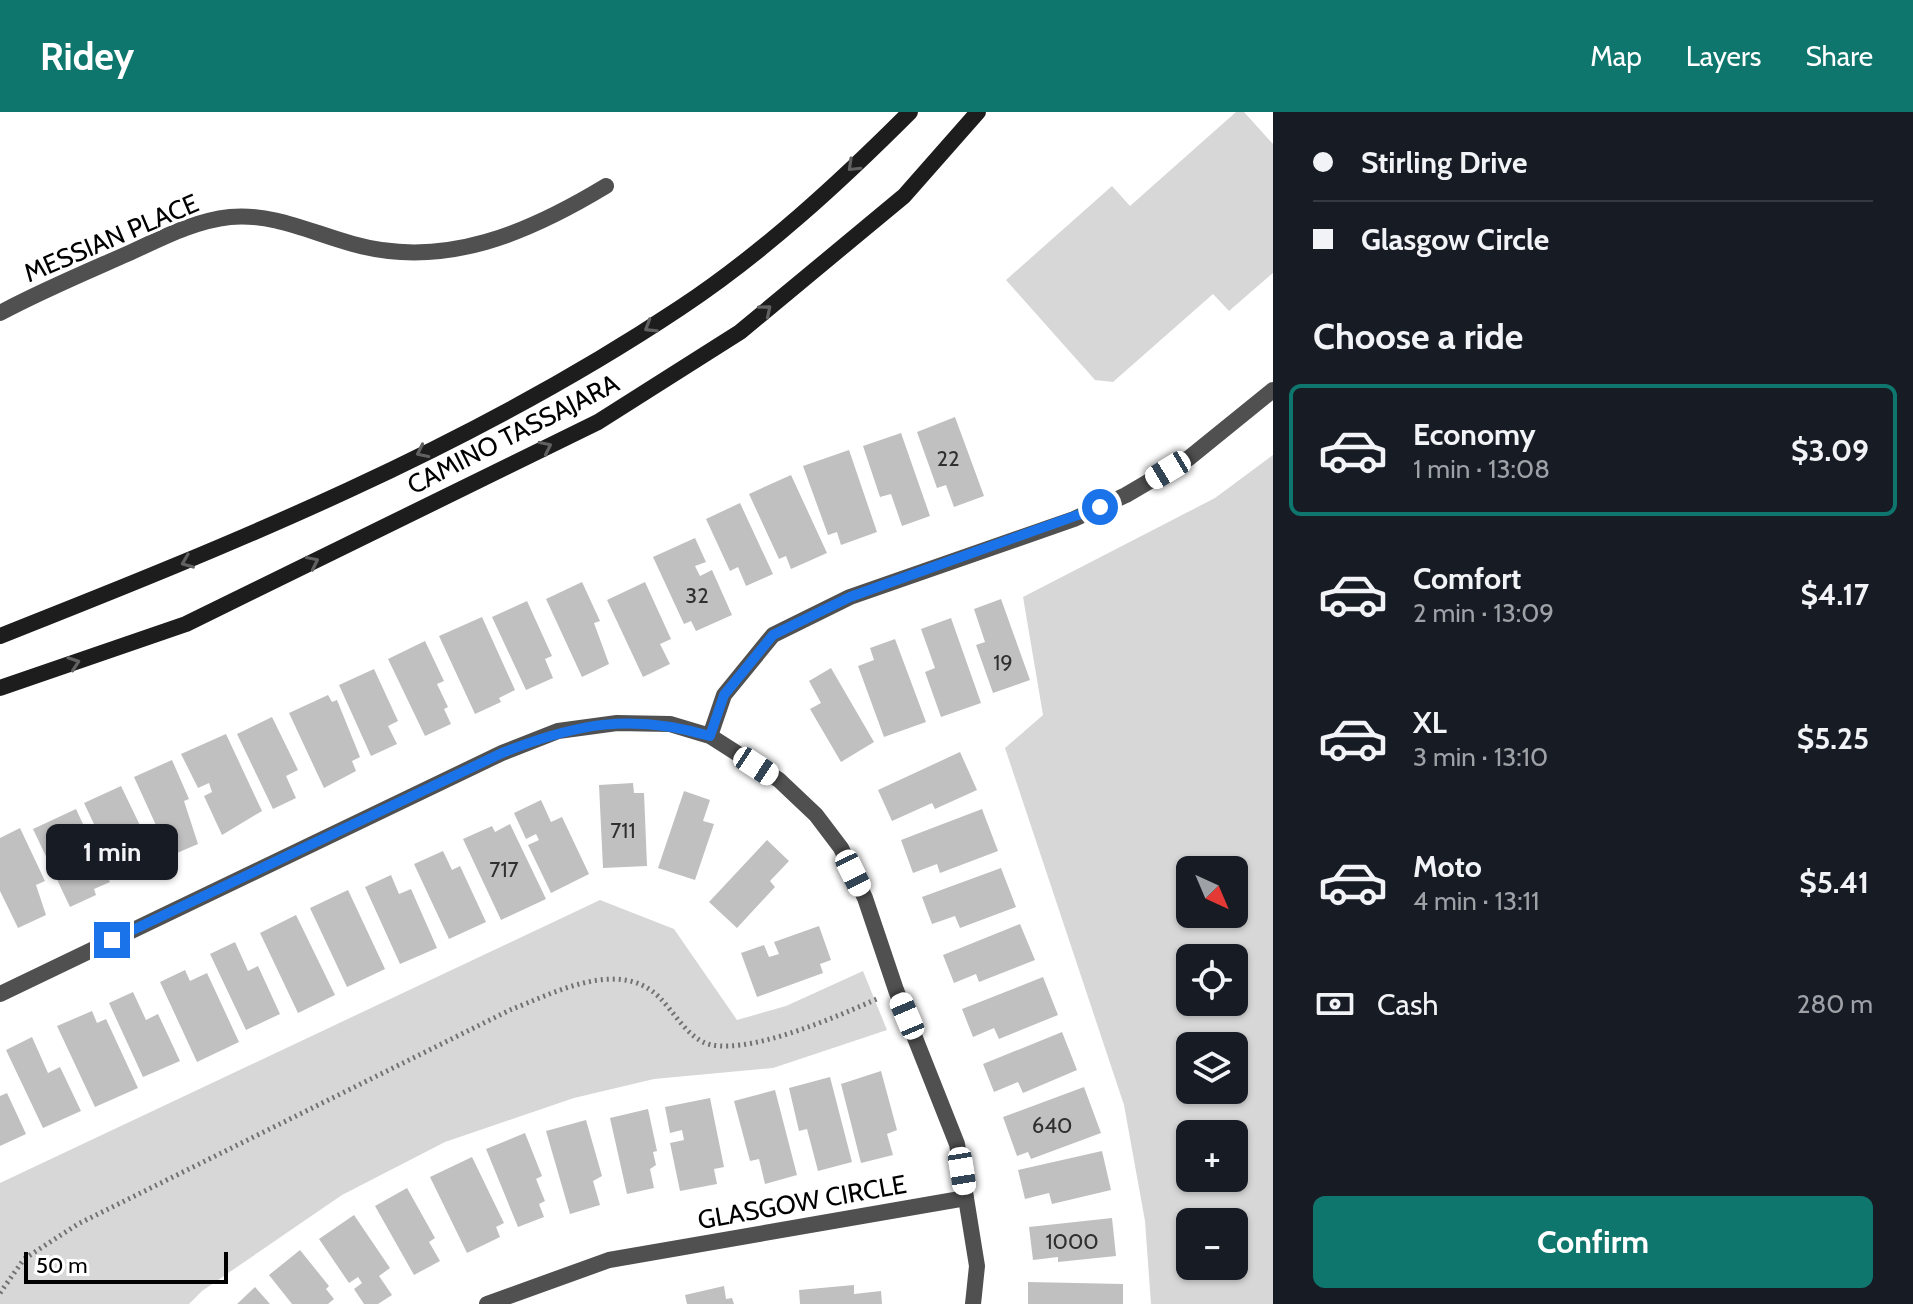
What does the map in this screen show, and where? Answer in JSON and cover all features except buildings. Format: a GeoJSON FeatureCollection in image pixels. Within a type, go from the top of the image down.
{"type":"FeatureCollection","features":[{"type":"Feature","properties":{"kind":"main road","name":"CAMINO TASSAJARA"},"geometry":{"type":"LineString","coordinates":[[0,636],[239,541],[553,388],[683,307],[791,223],[910,112]]}},
{"type":"Feature","properties":{"kind":"main road","name":"CAMINO TASSAJARA"},"geometry":{"type":"LineString","coordinates":[[0,688],[186,624],[598,422],[751,323],[904,196],[978,112]]}},
{"type":"Feature","properties":{"kind":"street","name":"MESSIAN PLACE"},"geometry":{"type":"LineString","coordinates":[[0,313],[190,225],[229,217],[267,216],[370,249],[409,252],[476,247],[560,214],[606,186]]}},
{"type":"Feature","properties":{"kind":"street"},"geometry":{"type":"LineString","coordinates":[[710,736],[724,695],[773,635],[850,597],[1074,519],[1126,495],[1189,458],[1273,390]]}},
{"type":"Feature","properties":{"kind":"street"},"geometry":{"type":"LineString","coordinates":[[0,994],[502,753],[558,731],[617,723],[670,724],[710,736],[779,780],[816,815],[841,848],[865,898],[896,990],[957,1144],[977,1266],[973,1304]]}},
{"type":"Feature","properties":{"kind":"street","name":"GLASGOW CIRCLE"},"geometry":{"type":"LineString","coordinates":[[487,1304],[609,1260],[966,1198]]}},
{"type":"Feature","properties":{"kind":"path"},"geometry":{"type":"LineString","coordinates":[[0,1293],[24,1259],[78,1224],[510,1010],[556,992],[604,979],[644,985],[694,1035],[704,1042],[720,1045],[812,1028],[896,990]]}},
{"type":"Feature","properties":{"kind":"shaded area"},"geometry":{"type":"Polygon","coordinates":[[[1236,112],[1244,112],[1273,144],[1273,273],[1229,311],[1213,294],[1113,382],[1095,380],[1006,280],[1112,186],[1130,206],[1236,112]]]}},
{"type":"Feature","properties":{"kind":"shaded area"},"geometry":{"type":"Polygon","coordinates":[[[1273,455],[1273,1304],[1151,1304],[1145,1221],[1124,1105],[1005,748],[1043,715],[1023,597],[1215,498],[1273,455]]]}},
{"type":"Feature","properties":{"kind":"shaded area"},"geometry":{"type":"Polygon","coordinates":[[[600,900],[674,929],[737,1020],[786,1006],[863,971],[887,1030],[773,1068],[654,1079],[574,1098],[445,1142],[342,1195],[202,1291],[189,1304],[0,1304],[0,1183],[600,900]]]}},
{"type":"Feature","properties":{"kind":"route"},"geometry":{"type":"LineString","coordinates":[[112,940],[502,753],[558,731],[617,723],[670,724],[710,736],[724,695],[773,635],[850,597],[957,557],[1074,519],[1100,507]]}}]}
